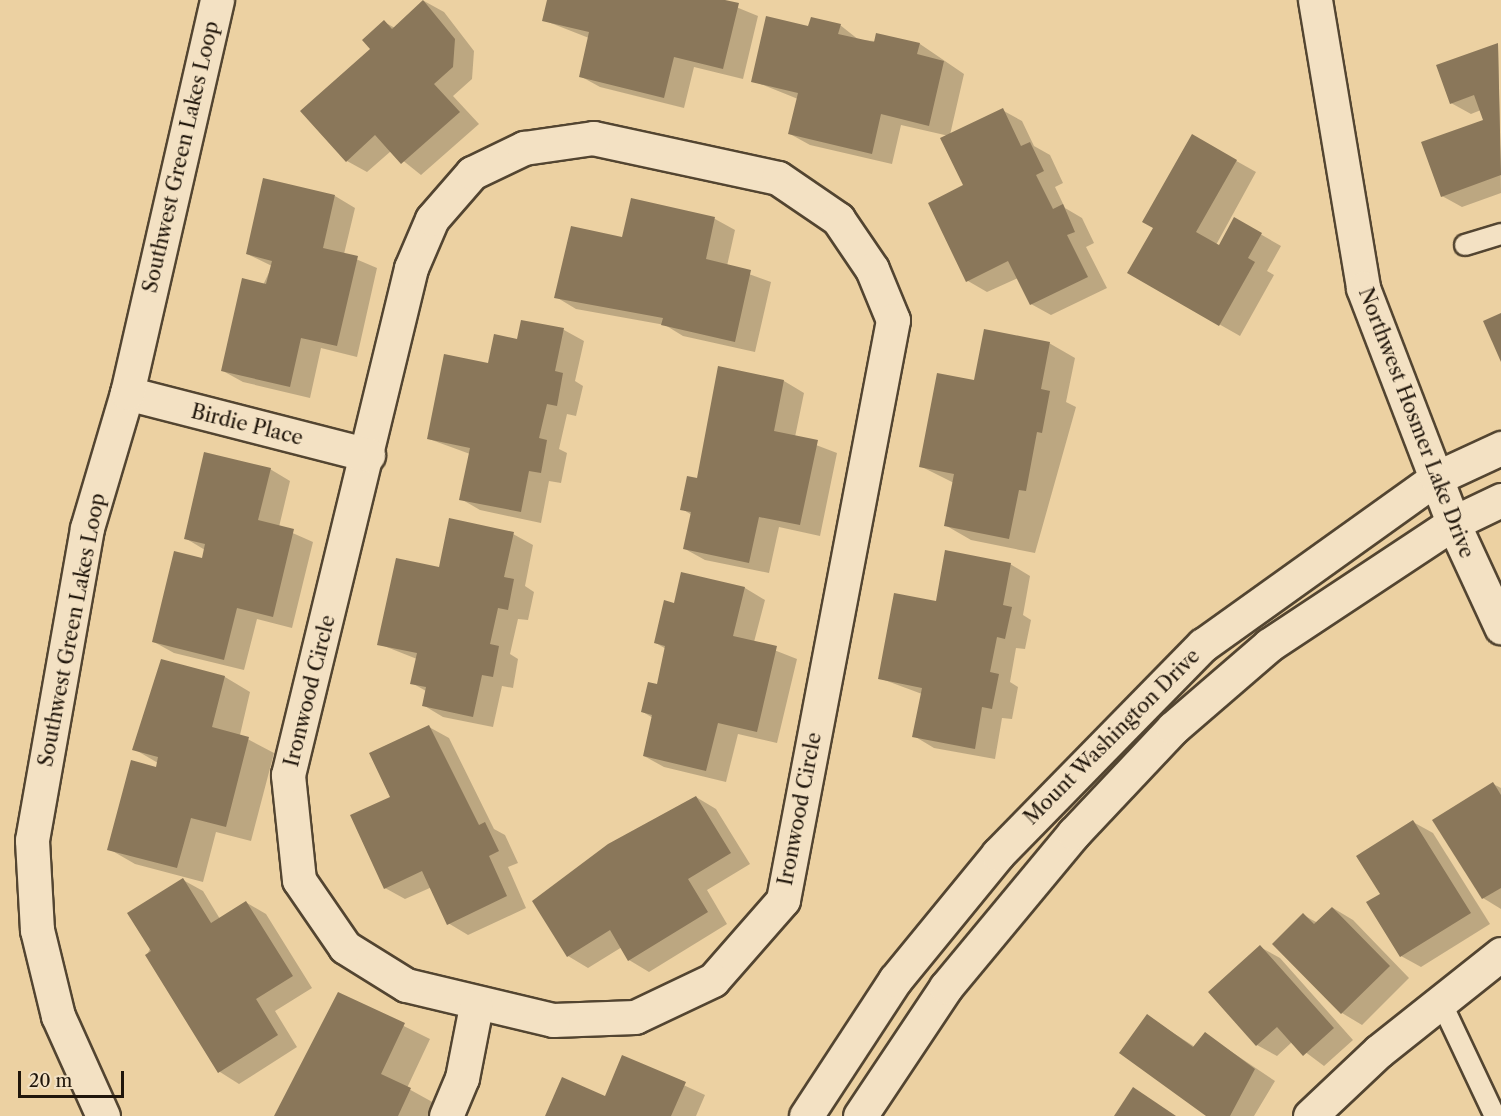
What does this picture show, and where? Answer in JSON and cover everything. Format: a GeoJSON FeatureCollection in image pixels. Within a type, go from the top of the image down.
{"type":"FeatureCollection","features":[{"type":"Feature","properties":{"kind":"street","name":"Southwest Green Lakes Loop"},"geometry":{"type":"LineString","coordinates":[[103,1116],[58,1016],[37,930],[32,840],[87,528],[127,393],[217,0]]}},
{"type":"Feature","properties":{"kind":"street","name":"Northwest Hosmer Lake Drive"},"geometry":{"type":"LineString","coordinates":[[1315,0],[1363,288],[1453,523],[1501,627]]}},
{"type":"Feature","properties":{"kind":"street","name":"Ironwood Circle"},"geometry":{"type":"LineString","coordinates":[[593,138],[778,178],[838,219],[872,269],[893,320],[783,900],[712,980],[634,1017],[553,1020],[476,1006],[406,985],[345,947],[299,880],[288,775],[368,455],[411,268],[432,219],[472,173],[524,148],[593,138]]}},
{"type":"Feature","properties":{"kind":"street","name":"Birdie Place"},"geometry":{"type":"LineString","coordinates":[[127,393],[368,455]]}},
{"type":"Feature","properties":{"kind":"street","name":"Mount Washington Drive"},"geometry":{"type":"LineString","coordinates":[[806,1116],[895,980],[998,854],[1073,773],[1203,645],[1436,478],[1501,448]]}},
{"type":"Feature","properties":{"kind":"street","name":"Mount Washington Drive"},"geometry":{"type":"LineString","coordinates":[[861,1116],[946,987],[1074,833],[1173,728],[1269,645],[1453,523],[1501,500]]}},
{"type":"Feature","properties":{"kind":"street"},"geometry":{"type":"LineString","coordinates":[[1310,1116],[1379,1051],[1501,954]]}},
{"type":"Feature","properties":{"kind":"street"},"geometry":{"type":"LineString","coordinates":[[446,1116],[462,1078],[476,1006]]}},
{"type":"Feature","properties":{"kind":"lane"},"geometry":{"type":"LineString","coordinates":[[1465,245],[1501,234]]}},
{"type":"Feature","properties":{"kind":"lane"},"geometry":{"type":"LineString","coordinates":[[1441,1002],[1495,1116]]}},
{"type":"Feature","properties":{"kind":"building"},"geometry":{"type":"Polygon","coordinates":[[[423,0],[455,39],[453,67],[434,84],[460,112],[401,164],[375,135],[346,162],[300,111],[370,49],[362,40],[384,20],[392,29],[423,0]]]}},
{"type":"Feature","properties":{"kind":"building"},"geometry":{"type":"Polygon","coordinates":[[[547,0],[725,0],[739,3],[723,69],[674,57],[664,98],[579,77],[589,32],[542,21],[547,0]]]}},
{"type":"Feature","properties":{"kind":"building"},"geometry":{"type":"Polygon","coordinates":[[[766,16],[808,26],[811,17],[841,24],[838,34],[874,42],[876,33],[920,43],[917,54],[944,61],[929,126],[881,114],[872,154],[788,134],[798,93],[751,82],[766,16]]]}},
{"type":"Feature","properties":{"kind":"building"},"geometry":{"type":"Polygon","coordinates":[[[1498,43],[1501,175],[1441,197],[1421,142],[1483,120],[1474,95],[1450,104],[1436,65],[1498,43]]]}},
{"type":"Feature","properties":{"kind":"building"},"geometry":{"type":"Polygon","coordinates":[[[1003,108],[1021,146],[1030,142],[1044,171],[1036,175],[1053,209],[1063,204],[1075,232],[1067,235],[1088,277],[1030,305],[1008,261],[966,282],[928,203],[963,185],[940,138],[1003,108]]]}},
{"type":"Feature","properties":{"kind":"building"},"geometry":{"type":"Polygon","coordinates":[[[1192,134],[1237,160],[1196,232],[1219,245],[1234,217],[1262,233],[1248,258],[1255,262],[1219,326],[1127,273],[1153,228],[1142,222],[1192,134]]]}},
{"type":"Feature","properties":{"kind":"building"},"geometry":{"type":"Polygon","coordinates":[[[263,178],[335,195],[323,248],[358,256],[337,346],[301,338],[290,387],[221,371],[242,278],[266,284],[272,261],[246,254],[263,178]]]}},
{"type":"Feature","properties":{"kind":"building"},"geometry":{"type":"Polygon","coordinates":[[[631,198],[715,217],[706,259],[751,270],[735,342],[661,325],[663,318],[554,298],[571,226],[622,237],[631,198]]]}},
{"type":"Feature","properties":{"kind":"building"},"geometry":{"type":"Polygon","coordinates":[[[1501,313],[1501,362],[1483,321],[1501,313]]]}},
{"type":"Feature","properties":{"kind":"building"},"geometry":{"type":"Polygon","coordinates":[[[521,320],[564,328],[555,371],[563,373],[557,406],[547,404],[539,438],[547,440],[541,473],[529,471],[521,512],[459,500],[470,448],[427,439],[444,354],[488,363],[494,334],[517,339],[521,320]]]}},
{"type":"Feature","properties":{"kind":"building"},"geometry":{"type":"Polygon","coordinates":[[[984,329],[1050,342],[1041,389],[1050,391],[1042,433],[1037,432],[1026,491],[1019,490],[1009,539],[944,526],[954,474],[919,467],[937,373],[974,380],[984,329]]]}},
{"type":"Feature","properties":{"kind":"building"},"geometry":{"type":"Polygon","coordinates":[[[718,366],[784,380],[774,431],[818,440],[800,525],[759,517],[749,563],[683,549],[691,512],[680,510],[687,476],[697,478],[718,366]]]}},
{"type":"Feature","properties":{"kind":"building"},"geometry":{"type":"Polygon","coordinates":[[[204,452],[271,468],[258,520],[294,529],[273,617],[237,608],[224,660],[152,642],[174,551],[202,558],[205,544],[184,539],[204,452]]]}},
{"type":"Feature","properties":{"kind":"building"},"geometry":{"type":"Polygon","coordinates":[[[449,518],[514,532],[504,577],[514,579],[508,610],[498,608],[490,644],[499,646],[493,677],[482,675],[473,717],[422,706],[426,687],[410,684],[417,653],[377,645],[396,558],[439,567],[449,518]]]}},
{"type":"Feature","properties":{"kind":"building"},"geometry":{"type":"Polygon","coordinates":[[[945,550],[1011,563],[1003,605],[1012,607],[1005,639],[997,637],[990,672],[999,674],[992,709],[982,707],[975,749],[912,737],[922,688],[878,679],[894,593],[936,601],[945,550]]]}},
{"type":"Feature","properties":{"kind":"building"},"geometry":{"type":"Polygon","coordinates":[[[681,572],[745,587],[733,636],[777,646],[757,732],[718,723],[706,771],[643,756],[652,715],[641,712],[648,682],[657,684],[665,646],[654,643],[664,600],[674,603],[681,572]]]}},
{"type":"Feature","properties":{"kind":"building"},"geometry":{"type":"Polygon","coordinates":[[[161,659],[225,676],[212,727],[249,737],[226,827],[191,818],[177,868],[107,850],[131,760],[156,767],[158,757],[132,750],[161,659]]]}},
{"type":"Feature","properties":{"kind":"building"},"geometry":{"type":"Polygon","coordinates":[[[429,725],[479,825],[485,822],[499,851],[489,856],[507,896],[447,925],[422,871],[384,889],[350,815],[390,797],[369,753],[429,725]]]}},
{"type":"Feature","properties":{"kind":"building"},"geometry":{"type":"Polygon","coordinates":[[[1493,782],[1501,795],[1501,888],[1482,899],[1432,820],[1493,782]]]}},
{"type":"Feature","properties":{"kind":"building"},"geometry":{"type":"Polygon","coordinates":[[[696,796],[731,853],[688,879],[708,912],[628,961],[610,930],[567,957],[532,901],[608,844],[696,796]]]}},
{"type":"Feature","properties":{"kind":"building"},"geometry":{"type":"Polygon","coordinates":[[[1413,820],[1471,913],[1400,957],[1366,902],[1380,894],[1356,856],[1413,820]]]}},
{"type":"Feature","properties":{"kind":"building"},"geometry":{"type":"Polygon","coordinates":[[[183,878],[211,923],[246,901],[293,976],[256,999],[278,1035],[218,1073],[145,955],[151,951],[127,913],[183,878]]]}},
{"type":"Feature","properties":{"kind":"building"},"geometry":{"type":"Polygon","coordinates":[[[1332,907],[1390,966],[1341,1014],[1272,944],[1303,913],[1314,924],[1332,907]]]}},
{"type":"Feature","properties":{"kind":"building"},"geometry":{"type":"Polygon","coordinates":[[[1260,945],[1334,1028],[1303,1056],[1277,1027],[1256,1046],[1208,992],[1260,945]]]}},
{"type":"Feature","properties":{"kind":"building"},"geometry":{"type":"Polygon","coordinates":[[[338,992],[405,1023],[381,1074],[411,1088],[398,1116],[274,1116],[338,992]]]}},
{"type":"Feature","properties":{"kind":"building"},"geometry":{"type":"Polygon","coordinates":[[[1147,1014],[1193,1047],[1205,1032],[1255,1069],[1230,1116],[1206,1116],[1119,1053],[1147,1014]]]}},
{"type":"Feature","properties":{"kind":"building"},"geometry":{"type":"Polygon","coordinates":[[[622,1055],[686,1082],[671,1116],[545,1116],[562,1077],[605,1096],[622,1055]]]}},
{"type":"Feature","properties":{"kind":"building"},"geometry":{"type":"Polygon","coordinates":[[[1133,1087],[1176,1116],[1114,1116],[1133,1087]]]}}]}
